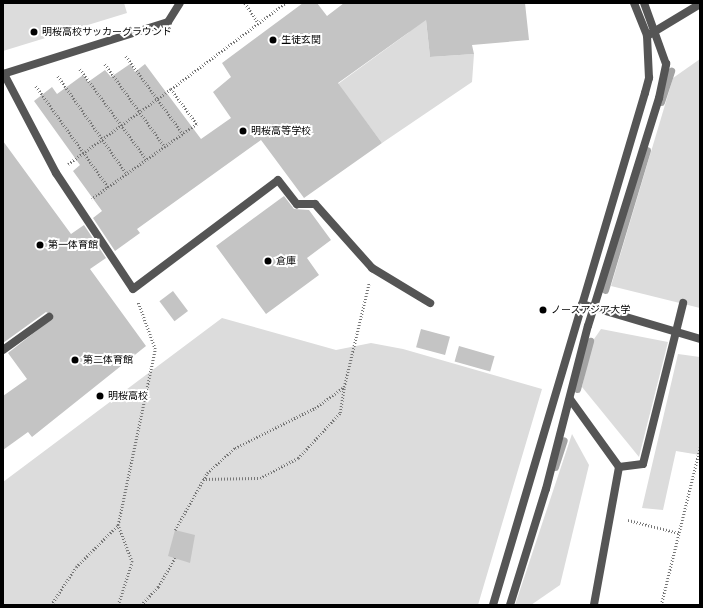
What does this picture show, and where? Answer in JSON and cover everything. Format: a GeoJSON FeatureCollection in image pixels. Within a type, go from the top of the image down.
{"type":"FeatureCollection","features":[{"type":"Feature","properties":{"kind":"lane"},"geometry":{"type":"LineString","coordinates":[[180,3],[168,22],[3,74],[56,173],[133,289],[278,180],[297,204],[315,204],[372,268],[430,303]]}},
{"type":"Feature","properties":{"kind":"lane"},"geometry":{"type":"LineString","coordinates":[[493,605],[649,78],[647,36],[634,3]]}},
{"type":"Feature","properties":{"kind":"lane"},"geometry":{"type":"LineString","coordinates":[[510,605],[570,398],[594,308],[659,98],[666,64],[656,30],[644,3]]}},
{"type":"Feature","properties":{"kind":"lane"},"geometry":{"type":"LineString","coordinates":[[647,36],[700,4]]}},
{"type":"Feature","properties":{"kind":"lane"},"geometry":{"type":"LineString","coordinates":[[620,467],[643,464],[682,303]]}},
{"type":"Feature","properties":{"kind":"lane"},"geometry":{"type":"LineString","coordinates":[[582,304],[700,339]]}},
{"type":"Feature","properties":{"kind":"lane"},"geometry":{"type":"LineString","coordinates":[[3,350],[49,317]]}},
{"type":"Feature","properties":{"kind":"lane"},"geometry":{"type":"LineString","coordinates":[[570,398],[620,467],[594,605]]}},
{"type":"Feature","properties":{"kind":"path"},"geometry":{"type":"LineString","coordinates":[[245,3],[258,22]]}},
{"type":"Feature","properties":{"kind":"path"},"geometry":{"type":"LineString","coordinates":[[56,173],[285,3]]}},
{"type":"Feature","properties":{"kind":"path"},"geometry":{"type":"LineString","coordinates":[[126,56],[183,134]]}},
{"type":"Feature","properties":{"kind":"path"},"geometry":{"type":"LineString","coordinates":[[105,64],[165,147]]}},
{"type":"Feature","properties":{"kind":"path"},"geometry":{"type":"LineString","coordinates":[[80,69],[147,160]]}},
{"type":"Feature","properties":{"kind":"path"},"geometry":{"type":"LineString","coordinates":[[58,76],[127,174]]}},
{"type":"Feature","properties":{"kind":"path"},"geometry":{"type":"LineString","coordinates":[[36,86],[109,188]]}},
{"type":"Feature","properties":{"kind":"path"},"geometry":{"type":"LineString","coordinates":[[79,209],[197,124],[171,89]]}},
{"type":"Feature","properties":{"kind":"path"},"geometry":{"type":"LineString","coordinates":[[203,479],[260,478],[298,458],[340,413],[344,387],[372,268]]}},
{"type":"Feature","properties":{"kind":"path"},"geometry":{"type":"LineString","coordinates":[[118,605],[132,562],[118,525],[155,349],[133,289]]}},
{"type":"Feature","properties":{"kind":"path"},"geometry":{"type":"LineString","coordinates":[[175,530],[203,479],[235,448],[315,408],[344,387]]}},
{"type":"Feature","properties":{"kind":"path"},"geometry":{"type":"LineString","coordinates":[[661,605],[700,447]]}},
{"type":"Feature","properties":{"kind":"path"},"geometry":{"type":"LineString","coordinates":[[628,520],[679,533]]}},
{"type":"Feature","properties":{"kind":"path"},"geometry":{"type":"LineString","coordinates":[[51,605],[76,567],[118,525]]}},
{"type":"Feature","properties":{"kind":"path"},"geometry":{"type":"LineString","coordinates":[[141,605],[158,587],[175,558]]}},
{"type":"Feature","properties":{"kind":"shaded area","name":"明桜高校サッカーグラウンド"},"geometry":{"type":"Polygon","coordinates":[[[3,3],[124,3],[127,13],[3,51],[3,3]]]}},
{"type":"Feature","properties":{"kind":"shaded area"},"geometry":{"type":"Polygon","coordinates":[[[425,11],[430,57],[474,54],[472,82],[382,143],[352,103],[320,97],[408,33],[425,11]]]}},
{"type":"Feature","properties":{"kind":"shaded area"},"geometry":{"type":"Polygon","coordinates":[[[700,59],[700,308],[611,286],[673,78],[700,59]]]}},
{"type":"Feature","properties":{"kind":"shaded area"},"geometry":{"type":"Polygon","coordinates":[[[222,318],[336,350],[371,343],[403,349],[542,389],[478,605],[3,605],[3,482],[222,318]]]}},
{"type":"Feature","properties":{"kind":"shaded area"},"geometry":{"type":"Polygon","coordinates":[[[601,329],[668,342],[639,457],[582,387],[592,342],[601,329]]]}},
{"type":"Feature","properties":{"kind":"shaded area"},"geometry":{"type":"Polygon","coordinates":[[[678,354],[700,357],[700,455],[676,451],[663,510],[642,508],[678,354]]]}},
{"type":"Feature","properties":{"kind":"shaded area"},"geometry":{"type":"Polygon","coordinates":[[[572,434],[589,465],[560,585],[531,605],[515,605],[572,434]]]}},
{"type":"Feature","properties":{"kind":"building"},"geometry":{"type":"Polygon","coordinates":[[[303,3],[317,3],[327,16],[344,3],[525,3],[529,40],[472,45],[474,54],[430,57],[426,20],[338,83],[382,143],[304,198],[261,140],[137,229],[140,233],[115,251],[93,218],[102,211],[73,171],[80,165],[34,101],[52,87],[57,94],[83,75],[88,82],[105,70],[111,77],[130,64],[135,72],[145,64],[201,139],[231,118],[213,92],[231,77],[222,63],[303,3]]]}},
{"type":"Feature","properties":{"kind":"building"},"geometry":{"type":"Polygon","coordinates":[[[3,141],[71,234],[84,225],[106,258],[90,269],[146,346],[32,437],[28,432],[3,450],[3,396],[27,379],[8,353],[54,317],[46,312],[3,343],[3,141]]]}},
{"type":"Feature","properties":{"kind":"building","name":"倉庫"},"geometry":{"type":"Polygon","coordinates":[[[284,196],[294,209],[309,210],[331,240],[307,258],[319,275],[266,314],[216,246],[284,196]]]}},
{"type":"Feature","properties":{"kind":"building"},"geometry":{"type":"Polygon","coordinates":[[[173,291],[188,311],[174,321],[159,301],[173,291]]]}},
{"type":"Feature","properties":{"kind":"building"},"geometry":{"type":"Polygon","coordinates":[[[421,329],[450,337],[445,355],[416,347],[421,329]]]}},
{"type":"Feature","properties":{"kind":"building"},"geometry":{"type":"Polygon","coordinates":[[[459,346],[495,356],[490,372],[455,361],[459,346]]]}},
{"type":"Feature","properties":{"kind":"building"},"geometry":{"type":"Polygon","coordinates":[[[175,530],[195,535],[190,563],[168,556],[175,530]]]}},
{"type":"Feature","properties":{"kind":"waterway"},"geometry":{"type":"LineString","coordinates":[[661,102],[671,71]]}},
{"type":"Feature","properties":{"kind":"waterway"},"geometry":{"type":"LineString","coordinates":[[605,290],[647,150]]}},
{"type":"Feature","properties":{"kind":"waterway"},"geometry":{"type":"LineString","coordinates":[[577,389],[590,341]]}},
{"type":"Feature","properties":{"kind":"waterway"},"geometry":{"type":"LineString","coordinates":[[555,467],[564,440]]}},
{"type":"Feature","properties":{"kind":"place","name":"明桜高校サッカーグラウンド"},"geometry":{"type":"Point","coordinates":[34,32]}},
{"type":"Feature","properties":{"kind":"place","name":"生徒玄関"},"geometry":{"type":"Point","coordinates":[273,40]}},
{"type":"Feature","properties":{"kind":"place","name":"明桜高等学校"},"geometry":{"type":"Point","coordinates":[243,131]}},
{"type":"Feature","properties":{"kind":"place","name":"第一体育館"},"geometry":{"type":"Point","coordinates":[40,245]}},
{"type":"Feature","properties":{"kind":"place","name":"倉庫"},"geometry":{"type":"Point","coordinates":[268,261]}},
{"type":"Feature","properties":{"kind":"place","name":"ノースアジア大学"},"geometry":{"type":"Point","coordinates":[543,310]}},
{"type":"Feature","properties":{"kind":"place","name":"第二体育館"},"geometry":{"type":"Point","coordinates":[75,360]}},
{"type":"Feature","properties":{"kind":"place","name":"明桜高校"},"geometry":{"type":"Point","coordinates":[100,396]}}]}
